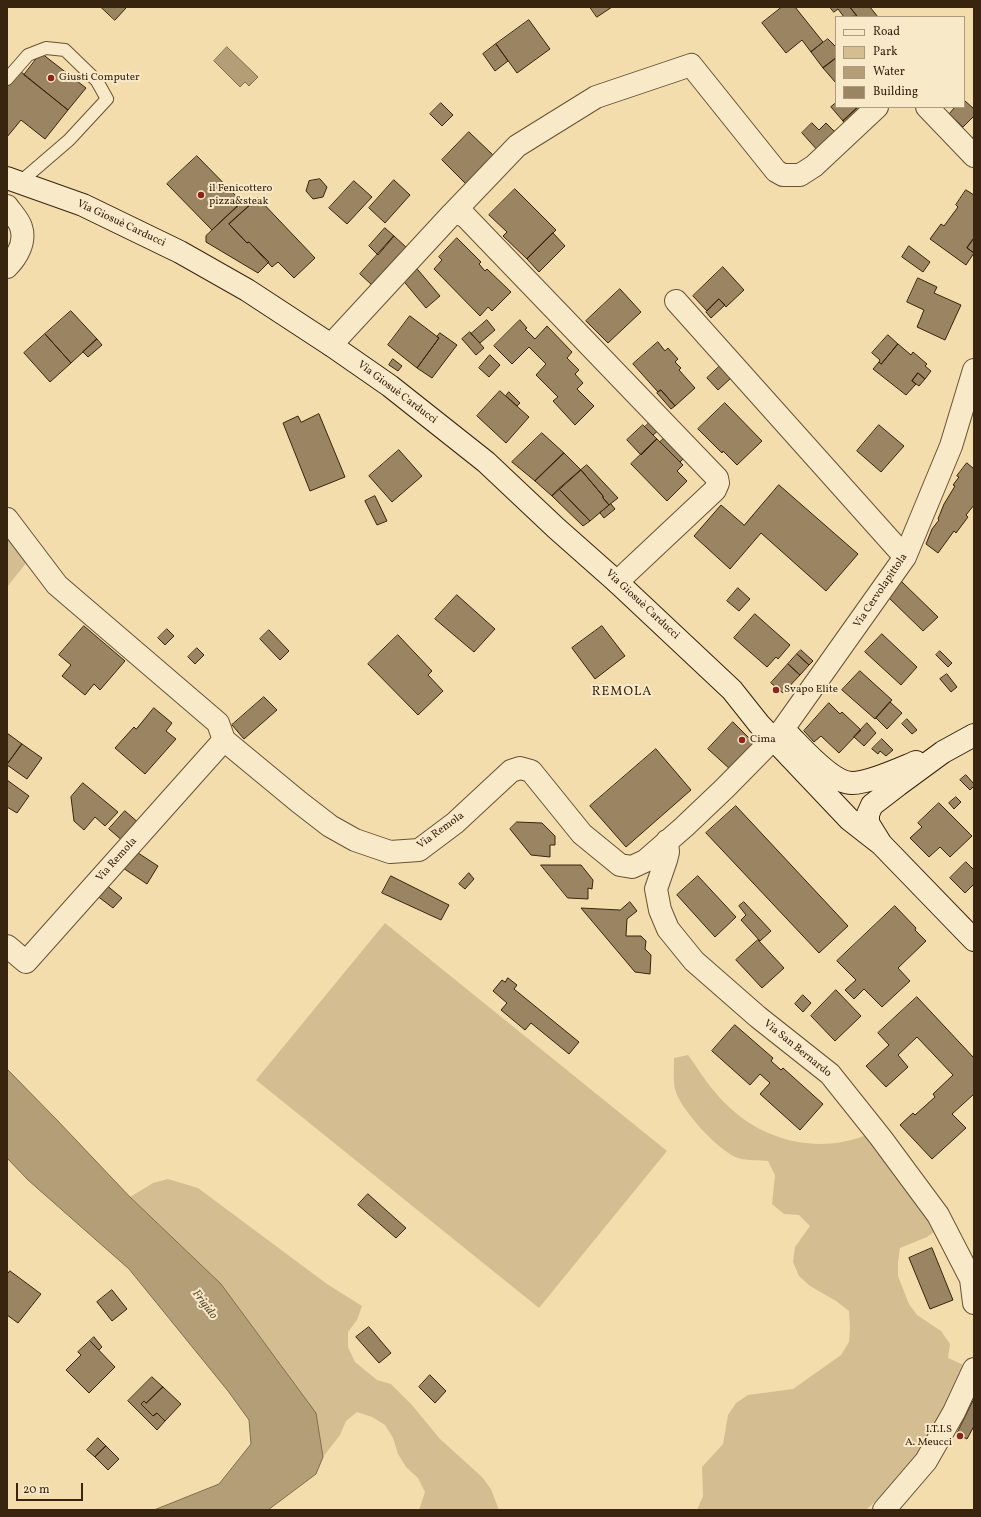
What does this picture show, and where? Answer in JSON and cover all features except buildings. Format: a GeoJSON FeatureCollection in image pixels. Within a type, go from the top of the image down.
{"type":"FeatureCollection","features":[{"type":"Feature","properties":{"kind":"street"},"geometry":{"type":"LineString","coordinates":[[331,345],[517,146],[596,97],[691,65],[776,171],[783,175],[800,175],[814,166],[876,108]]}},
{"type":"Feature","properties":{"kind":"street"},"geometry":{"type":"LineString","coordinates":[[928,108],[974,156]]}},
{"type":"Feature","properties":{"kind":"street","name":"Via Giosuè Carducci"},"geometry":{"type":"LineString","coordinates":[[13,181],[83,206],[180,252],[246,290],[331,345],[390,386],[486,462],[732,690],[759,724],[778,734],[831,775],[851,783],[876,778],[943,752]]}},
{"type":"Feature","properties":{"kind":"street"},"geometry":{"type":"LineString","coordinates":[[7,206],[21,227],[23,240],[14,259],[7,267]]}},
{"type":"Feature","properties":{"kind":"street"},"geometry":{"type":"LineString","coordinates":[[452,214],[461,214],[466,217],[717,478],[718,483],[715,490],[617,582]]}},
{"type":"Feature","properties":{"kind":"street"},"geometry":{"type":"LineString","coordinates":[[676,301],[905,557]]}},
{"type":"Feature","properties":{"kind":"street","name":"Via Cervolapittola"},"geometry":{"type":"LineString","coordinates":[[778,734],[905,557],[951,446],[974,370]]}},
{"type":"Feature","properties":{"kind":"street"},"geometry":{"type":"LineString","coordinates":[[7,519],[56,585],[218,723],[224,740]]}},
{"type":"Feature","properties":{"kind":"street","name":"Via Giosuè Carducci"},"geometry":{"type":"LineString","coordinates":[[778,734],[849,819],[881,844],[974,940]]}},
{"type":"Feature","properties":{"kind":"street","name":"Via Remola"},"geometry":{"type":"LineString","coordinates":[[7,946],[26,962],[224,740],[330,826],[355,840],[390,852],[419,850],[455,823],[511,771],[520,768],[531,771],[582,834],[620,865],[632,867],[645,861],[684,827],[778,734]]}},
{"type":"Feature","properties":{"kind":"street"},"geometry":{"type":"LineString","coordinates":[[943,752],[974,735]]}},
{"type":"Feature","properties":{"kind":"street","name":"Via Giosuè Carducci"},"geometry":{"type":"LineString","coordinates":[[881,844],[868,823],[868,814],[872,805],[943,752]]}},
{"type":"Feature","properties":{"kind":"street","name":"Via San Bernardo"},"geometry":{"type":"LineString","coordinates":[[667,841],[668,852],[656,889],[660,910],[668,929],[694,961],[758,1018],[830,1074],[881,1138],[938,1215],[971,1279],[974,1304]]}},
{"type":"Feature","properties":{"kind":"street","name":"Via Giosuè Carducci"},"geometry":{"type":"LineString","coordinates":[[946,911],[974,921]]}},
{"type":"Feature","properties":{"kind":"street"},"geometry":{"type":"LineString","coordinates":[[884,1510],[926,1461],[954,1412],[974,1369]]}},
{"type":"Feature","properties":{"kind":"lane"},"geometry":{"type":"LineString","coordinates":[[7,79],[28,55],[46,48],[65,50],[97,81],[106,99],[69,140],[13,181]]}},
{"type":"Feature","properties":{"kind":"green space"},"geometry":{"type":"Polygon","coordinates":[[[7,524],[31,557],[7,587],[7,524]]]}},
{"type":"Feature","properties":{"kind":"green space"},"geometry":{"type":"Polygon","coordinates":[[[385,923],[667,1151],[539,1308],[256,1080],[385,923]]]}},
{"type":"Feature","properties":{"kind":"green space"},"geometry":{"type":"Polygon","coordinates":[[[688,1055],[711,1088],[730,1108],[746,1121],[764,1131],[784,1139],[804,1143],[825,1144],[845,1141],[866,1135],[939,1228],[927,1237],[900,1248],[898,1276],[909,1304],[917,1315],[941,1331],[950,1344],[948,1358],[966,1366],[927,1446],[910,1470],[866,1510],[697,1510],[703,1496],[702,1467],[723,1444],[728,1415],[736,1403],[748,1395],[793,1389],[841,1355],[849,1342],[850,1328],[849,1311],[836,1301],[810,1286],[799,1276],[793,1262],[795,1247],[810,1226],[799,1215],[784,1214],[772,1204],[775,1175],[768,1161],[742,1159],[730,1154],[711,1139],[692,1118],[678,1097],[675,1089],[674,1058],[688,1055]]]}},
{"type":"Feature","properties":{"kind":"green space"},"geometry":{"type":"Polygon","coordinates":[[[168,1179],[198,1188],[327,1284],[362,1306],[357,1320],[348,1332],[348,1347],[355,1362],[377,1380],[391,1384],[412,1405],[440,1439],[482,1477],[491,1489],[499,1510],[419,1510],[425,1492],[418,1478],[406,1467],[398,1454],[393,1438],[385,1425],[372,1417],[357,1412],[346,1421],[340,1435],[323,1457],[316,1413],[221,1284],[130,1197],[153,1183],[168,1179]]]}},
{"type":"Feature","properties":{"kind":"water"},"geometry":{"type":"Polygon","coordinates":[[[227,47],[258,77],[249,86],[245,82],[240,87],[214,61],[227,47]]]}},
{"type":"Feature","properties":{"kind":"water","name":"Frigido"},"geometry":{"type":"Polygon","coordinates":[[[7,1069],[130,1197],[221,1284],[316,1413],[323,1457],[316,1474],[268,1510],[154,1510],[219,1484],[251,1444],[249,1420],[228,1391],[129,1269],[28,1180],[7,1158],[7,1069]]]}},
{"type":"Feature","properties":{"kind":"place","name":"Giusti Computer"},"geometry":{"type":"Point","coordinates":[51,78]}},
{"type":"Feature","properties":{"kind":"place","name":"il Fenicottero pizza&steak"},"geometry":{"type":"Point","coordinates":[201,195]}},
{"type":"Feature","properties":{"kind":"place","name":"Svapo Elite"},"geometry":{"type":"Point","coordinates":[776,690]}},
{"type":"Feature","properties":{"kind":"place","name":"Cima"},"geometry":{"type":"Point","coordinates":[742,740]}},
{"type":"Feature","properties":{"kind":"place","name":"I.T.I.S A. Meucci"},"geometry":{"type":"Point","coordinates":[960,1436]}},
{"type":"Feature","properties":{"kind":"district","name":"REMOLA"},"geometry":{"type":"Point","coordinates":[622,693]}}]}
